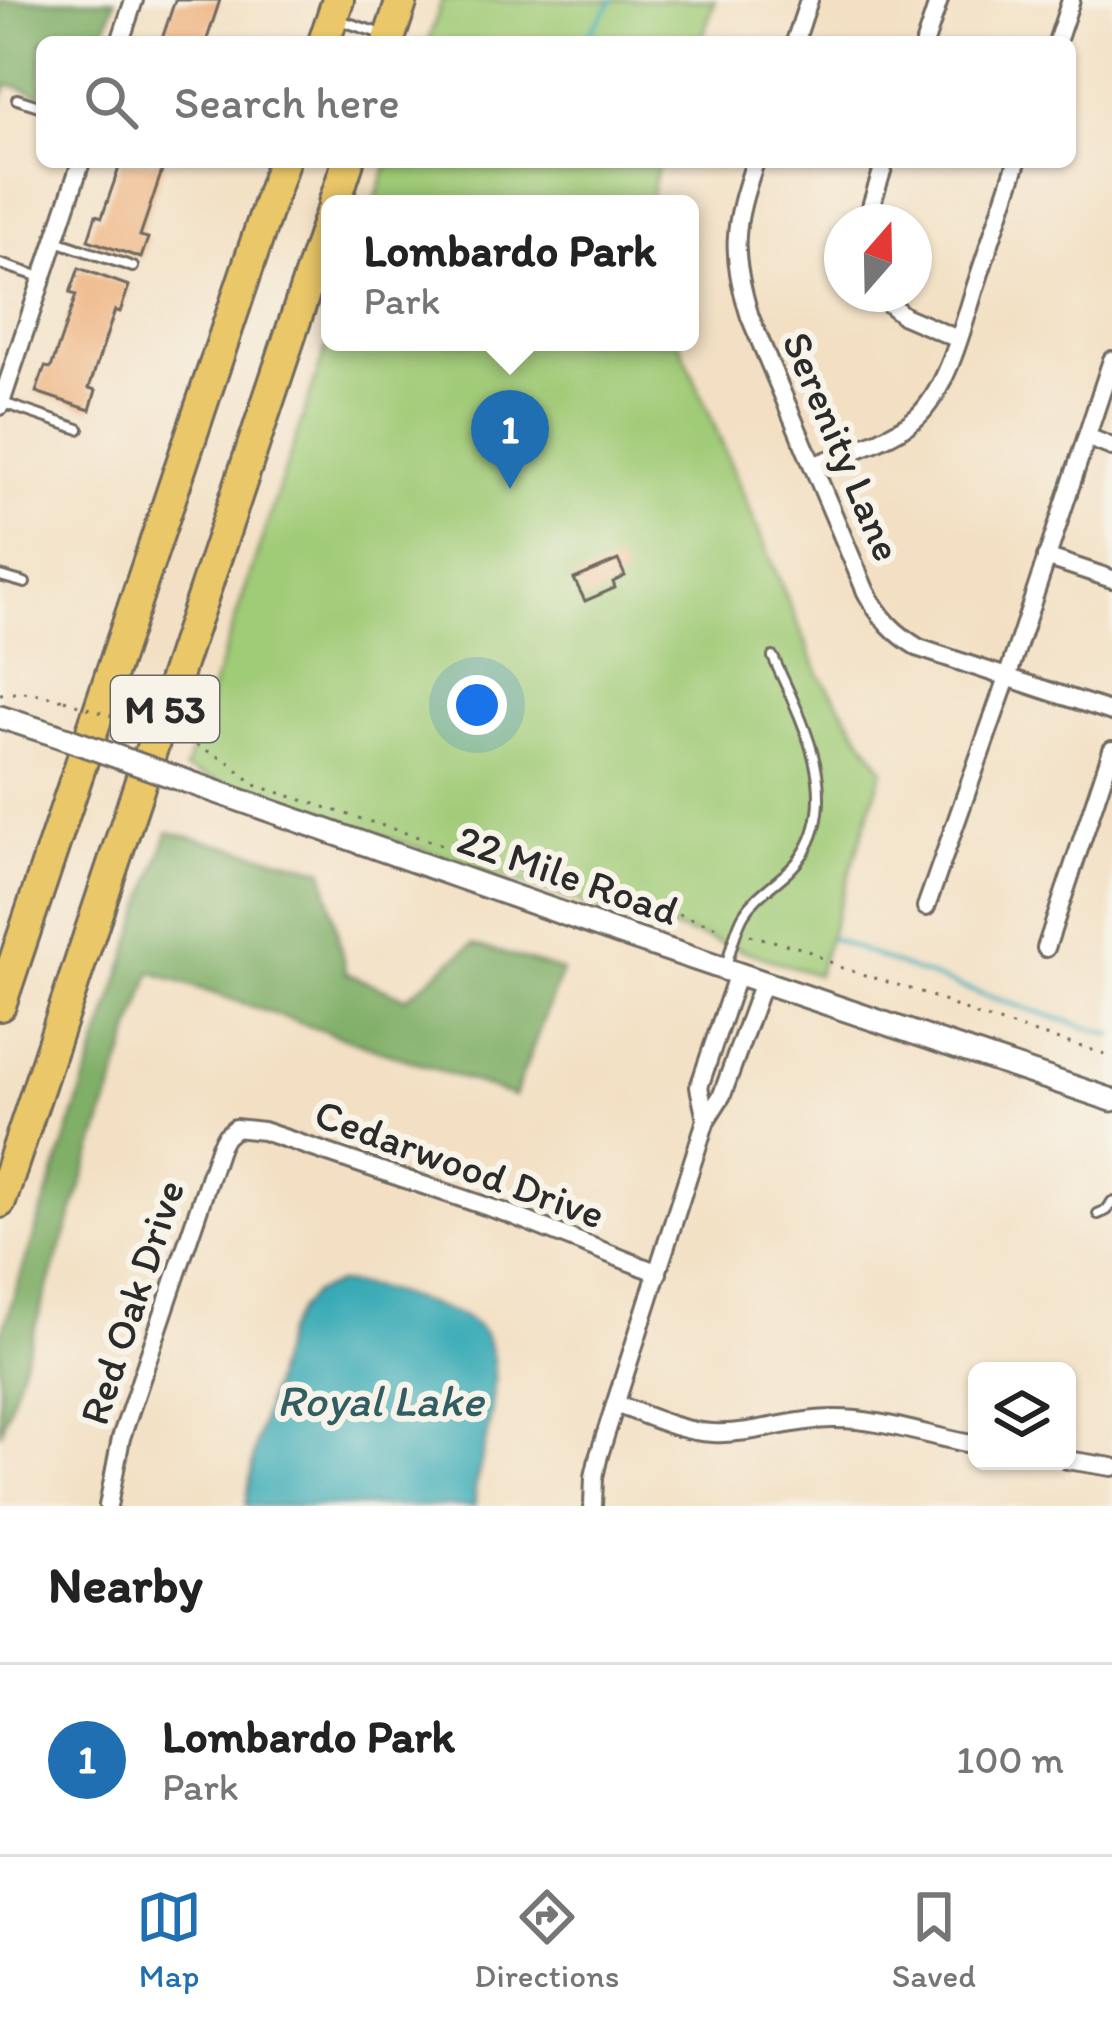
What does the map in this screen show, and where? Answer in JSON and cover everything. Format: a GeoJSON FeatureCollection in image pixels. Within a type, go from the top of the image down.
{"type":"FeatureCollection","features":[{"type":"Feature","properties":{"kind":"highway"},"geometry":{"type":"LineString","coordinates":[[390,36],[402,0]]}},
{"type":"Feature","properties":{"kind":"highway","name":"M 53"},"geometry":{"type":"LineString","coordinates":[[0,1005],[281,168]]}},
{"type":"Feature","properties":{"kind":"highway","name":"M 53"},"geometry":{"type":"LineString","coordinates":[[0,1202],[321,243]]}},
{"type":"Feature","properties":{"kind":"street"},"geometry":{"type":"LineString","coordinates":[[122,36],[134,0]]}},
{"type":"Feature","properties":{"kind":"street"},"geometry":{"type":"LineString","coordinates":[[797,36],[809,0]]}},
{"type":"Feature","properties":{"kind":"street"},"geometry":{"type":"LineString","coordinates":[[927,36],[939,0]]}},
{"type":"Feature","properties":{"kind":"street"},"geometry":{"type":"LineString","coordinates":[[1059,36],[1071,0]]}},
{"type":"Feature","properties":{"kind":"street"},"geometry":{"type":"LineString","coordinates":[[1,404],[79,168]]}},
{"type":"Feature","properties":{"kind":"street","name":"Serenity Lane"},"geometry":{"type":"LineString","coordinates":[[753,168],[734,245],[738,278],[750,317],[880,618],[919,648],[1112,712]]}},
{"type":"Feature","properties":{"kind":"street"},"geometry":{"type":"LineString","coordinates":[[872,204],[883,168]]}},
{"type":"Feature","properties":{"kind":"street"},"geometry":{"type":"LineString","coordinates":[[814,465],[916,418],[945,374],[1015,168]]}},
{"type":"Feature","properties":{"kind":"street"},"geometry":{"type":"LineString","coordinates":[[898,312],[958,339]]}},
{"type":"Feature","properties":{"kind":"street"},"geometry":{"type":"LineString","coordinates":[[926,907],[1112,360]]}},
{"type":"Feature","properties":{"kind":"street"},"geometry":{"type":"LineString","coordinates":[[1087,437],[1112,447]]}},
{"type":"Feature","properties":{"kind":"street"},"geometry":{"type":"LineString","coordinates":[[1046,557],[1112,579]]}},
{"type":"Feature","properties":{"kind":"street","name":"22 Mile Road"},"geometry":{"type":"LineString","coordinates":[[0,717],[1112,1100]]}},
{"type":"Feature","properties":{"kind":"street"},"geometry":{"type":"LineString","coordinates":[[1046,948],[1112,750]]}},
{"type":"Feature","properties":{"kind":"street"},"geometry":{"type":"LineString","coordinates":[[706,1120],[699,1087],[731,971]]}},
{"type":"Feature","properties":{"kind":"street"},"geometry":{"type":"LineString","coordinates":[[593,1506],[594,1477],[706,1120],[722,1095],[763,982]]}},
{"type":"Feature","properties":{"kind":"street","name":"Cedarwood Drive"},"geometry":{"type":"LineString","coordinates":[[235,1128],[263,1131],[509,1214],[658,1273]]}},
{"type":"Feature","properties":{"kind":"street","name":"Red Oak Drive"},"geometry":{"type":"LineString","coordinates":[[108,1506],[129,1416],[220,1146],[235,1128]]}},
{"type":"Feature","properties":{"kind":"street"},"geometry":{"type":"LineString","coordinates":[[616,1404],[710,1433],[834,1419],[968,1443]]}},
{"type":"Feature","properties":{"kind":"street"},"geometry":{"type":"LineString","coordinates":[[1076,1461],[1112,1467]]}},
{"type":"Feature","properties":{"kind":"lane"},"geometry":{"type":"LineString","coordinates":[[331,20],[377,36]]}},
{"type":"Feature","properties":{"kind":"lane"},"geometry":{"type":"LineString","coordinates":[[17,99],[36,105]]}},
{"type":"Feature","properties":{"kind":"lane"},"geometry":{"type":"LineString","coordinates":[[55,241],[133,266]]}},
{"type":"Feature","properties":{"kind":"lane"},"geometry":{"type":"LineString","coordinates":[[0,264],[42,278]]}},
{"type":"Feature","properties":{"kind":"lane"},"geometry":{"type":"LineString","coordinates":[[1,404],[79,429]]}},
{"type":"Feature","properties":{"kind":"lane"},"geometry":{"type":"LineString","coordinates":[[0,576],[25,583]]}},
{"type":"Feature","properties":{"kind":"lane"},"geometry":{"type":"LineString","coordinates":[[731,971],[742,916],[805,852],[818,817],[819,783],[806,731],[773,657]]}},
{"type":"Feature","properties":{"kind":"lane"},"geometry":{"type":"LineString","coordinates":[[1098,1214],[1112,1202]]}},
{"type":"Feature","properties":{"kind":"path"},"geometry":{"type":"LineString","coordinates":[[0,694],[29,692],[64,700],[196,745],[227,761],[255,785],[594,893],[617,893],[804,949],[842,968],[979,1016],[1112,1056]]}},
{"type":"Feature","properties":{"kind":"green space"},"geometry":{"type":"Polygon","coordinates":[[[0,0],[115,0],[103,36],[36,36],[36,93],[8,84],[0,104],[0,0]]]}},
{"type":"Feature","properties":{"kind":"green space"},"geometry":{"type":"Polygon","coordinates":[[[442,0],[715,0],[703,36],[430,36],[442,0]]]}},
{"type":"Feature","properties":{"kind":"green space"},"geometry":{"type":"Polygon","coordinates":[[[386,168],[658,168],[651,195],[377,195],[386,168]]]}},
{"type":"Feature","properties":{"kind":"green space"},"geometry":{"type":"Polygon","coordinates":[[[325,351],[683,351],[819,674],[883,769],[817,975],[609,912],[185,770],[325,351]]]}},
{"type":"Feature","properties":{"kind":"green space"},"geometry":{"type":"Polygon","coordinates":[[[168,832],[323,869],[346,973],[406,998],[473,944],[562,971],[514,1096],[151,972],[0,1434],[0,1338],[168,832]]]}},
{"type":"Feature","properties":{"kind":"water","name":"Royal Lake"},"geometry":{"type":"Polygon","coordinates":[[[337,1283],[383,1290],[454,1313],[478,1327],[488,1342],[494,1382],[475,1506],[246,1506],[255,1447],[285,1334],[314,1293],[337,1283]]]}},
{"type":"Feature","properties":{"kind":"building"},"geometry":{"type":"Polygon","coordinates":[[[175,0],[220,0],[208,36],[163,36],[175,0]]]}},
{"type":"Feature","properties":{"kind":"building"},"geometry":{"type":"Polygon","coordinates":[[[119,168],[163,168],[140,236],[148,238],[141,258],[88,240],[96,215],[102,217],[119,168]]]}},
{"type":"Feature","properties":{"kind":"building"},"geometry":{"type":"Polygon","coordinates":[[[79,268],[129,286],[120,312],[115,310],[89,388],[96,390],[90,410],[36,392],[45,367],[51,368],[76,295],[70,293],[79,268]]]}},
{"type":"Feature","properties":{"kind":"building"},"geometry":{"type":"Polygon","coordinates":[[[618,560],[625,576],[613,582],[615,588],[585,601],[574,579],[618,560]]]}},
{"type":"Feature","properties":{"kind":"waterway"},"geometry":{"type":"LineString","coordinates":[[587,36],[613,0]]}},
{"type":"Feature","properties":{"kind":"waterway"},"geometry":{"type":"LineString","coordinates":[[831,938],[970,990],[1112,1035]]}},
{"type":"Feature","properties":{"kind":"place","name":"Lombardo Park"},"geometry":{"type":"Point","coordinates":[510,489]}}]}
